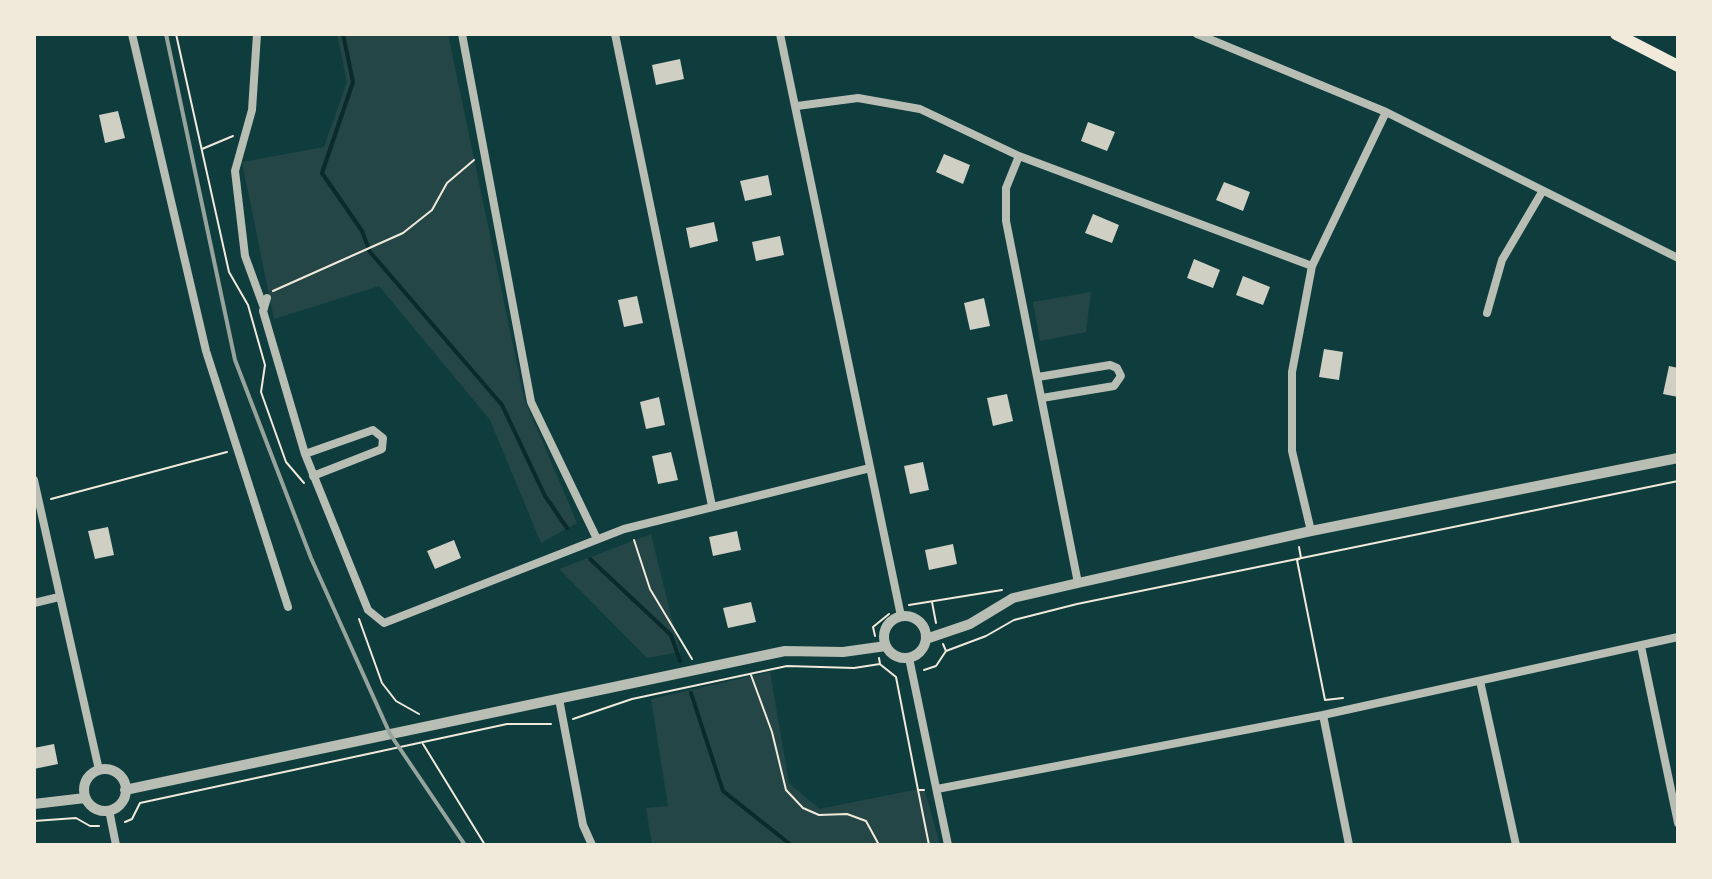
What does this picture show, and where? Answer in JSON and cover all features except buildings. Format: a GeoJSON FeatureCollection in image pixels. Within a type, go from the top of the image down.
{"type":"FeatureCollection","features":[{"type":"Feature","properties":{"kind":"main road"},"geometry":{"type":"LineString","coordinates":[[1616,34],[1678,66]]}},
{"type":"Feature","properties":{"kind":"street"},"geometry":{"type":"LineString","coordinates":[[132,34],[206,351],[288,607]]}},
{"type":"Feature","properties":{"kind":"street"},"geometry":{"type":"LineString","coordinates":[[257,34],[252,111],[235,171],[245,256],[266,303],[313,476],[368,610],[378,621],[391,623],[630,527],[870,468]]}},
{"type":"Feature","properties":{"kind":"street"},"geometry":{"type":"LineString","coordinates":[[462,34],[531,402],[597,539]]}},
{"type":"Feature","properties":{"kind":"street"},"geometry":{"type":"LineString","coordinates":[[615,34],[712,506]]}},
{"type":"Feature","properties":{"kind":"street"},"geometry":{"type":"LineString","coordinates":[[780,34],[901,616]]}},
{"type":"Feature","properties":{"kind":"street"},"geometry":{"type":"LineString","coordinates":[[1197,34],[1386,112],[1678,258]]}},
{"type":"Feature","properties":{"kind":"street"},"geometry":{"type":"LineString","coordinates":[[797,106],[858,98],[920,109],[1019,156],[1312,266]]}},
{"type":"Feature","properties":{"kind":"street"},"geometry":{"type":"LineString","coordinates":[[1311,531],[1292,451],[1292,372],[1312,266],[1386,112]]}},
{"type":"Feature","properties":{"kind":"street"},"geometry":{"type":"LineString","coordinates":[[1019,156],[1006,188],[1004,202],[1078,583]]}},
{"type":"Feature","properties":{"kind":"street"},"geometry":{"type":"LineString","coordinates":[[1487,313],[1502,260],[1542,192]]}},
{"type":"Feature","properties":{"kind":"street"},"geometry":{"type":"LineString","coordinates":[[1038,377],[1110,365],[1117,368],[1121,376],[1114,386],[1042,398]]}},
{"type":"Feature","properties":{"kind":"street"},"geometry":{"type":"LineString","coordinates":[[305,454],[373,430],[383,438],[382,449],[313,476]]}},
{"type":"Feature","properties":{"kind":"street"},"geometry":{"type":"LineString","coordinates":[[926,639],[970,624],[1013,598],[1296,534],[1678,458]]}},
{"type":"Feature","properties":{"kind":"street"},"geometry":{"type":"LineString","coordinates":[[34,480],[99,770]]}},
{"type":"Feature","properties":{"kind":"street"},"geometry":{"type":"LineString","coordinates":[[34,603],[59,597]]}},
{"type":"Feature","properties":{"kind":"street"},"geometry":{"type":"LineString","coordinates":[[125,790],[785,651],[843,652],[881,646],[895,655],[909,658],[920,652],[926,639],[921,622],[901,616]]}},
{"type":"Feature","properties":{"kind":"street"},"geometry":{"type":"LineString","coordinates":[[881,646],[885,631],[901,616]]}},
{"type":"Feature","properties":{"kind":"street"},"geometry":{"type":"LineString","coordinates":[[937,789],[1323,715],[1678,637]]}},
{"type":"Feature","properties":{"kind":"street"},"geometry":{"type":"LineString","coordinates":[[1641,646],[1678,823]]}},
{"type":"Feature","properties":{"kind":"street"},"geometry":{"type":"LineString","coordinates":[[909,658],[948,845]]}},
{"type":"Feature","properties":{"kind":"street"},"geometry":{"type":"LineString","coordinates":[[1480,681],[1516,845]]}},
{"type":"Feature","properties":{"kind":"street"},"geometry":{"type":"LineString","coordinates":[[559,699],[583,825],[592,845]]}},
{"type":"Feature","properties":{"kind":"street"},"geometry":{"type":"LineString","coordinates":[[1323,715],[1349,845]]}},
{"type":"Feature","properties":{"kind":"street"},"geometry":{"type":"LineString","coordinates":[[99,770],[117,773],[125,790],[121,803],[109,810],[95,809],[85,798],[84,784],[99,770]]}},
{"type":"Feature","properties":{"kind":"street"},"geometry":{"type":"LineString","coordinates":[[34,804],[85,798]]}},
{"type":"Feature","properties":{"kind":"street"},"geometry":{"type":"LineString","coordinates":[[109,810],[116,845]]}},
{"type":"Feature","properties":{"kind":"path"},"geometry":{"type":"LineString","coordinates":[[201,150],[235,135]]}},
{"type":"Feature","properties":{"kind":"path"},"geometry":{"type":"LineString","coordinates":[[266,303],[280,286],[403,233],[432,210],[447,183],[483,151]]}},
{"type":"Feature","properties":{"kind":"path"},"geometry":{"type":"LineString","coordinates":[[38,502],[236,450]]}},
{"type":"Feature","properties":{"kind":"path"},"geometry":{"type":"LineString","coordinates":[[946,651],[986,636],[1014,620],[1678,481]]}},
{"type":"Feature","properties":{"kind":"path"},"geometry":{"type":"LineString","coordinates":[[630,527],[650,589],[692,659],[696,658]]}},
{"type":"Feature","properties":{"kind":"path"},"geometry":{"type":"LineString","coordinates":[[1296,534],[1301,558],[1297,560]]}},
{"type":"Feature","properties":{"kind":"path"},"geometry":{"type":"LineString","coordinates":[[1297,560],[1325,700],[1342,696],[1345,710]]}},
{"type":"Feature","properties":{"kind":"path"},"geometry":{"type":"LineString","coordinates":[[880,664],[881,646]]}},
{"type":"Feature","properties":{"kind":"path"},"geometry":{"type":"LineString","coordinates":[[34,821],[76,818],[90,826],[112,825],[132,819],[140,803],[507,724],[563,723],[632,699],[803,664],[834,668],[880,664],[896,677],[929,845]]}},
{"type":"Feature","properties":{"kind":"path"},"geometry":{"type":"LineString","coordinates":[[751,674],[772,732],[786,790],[803,808],[819,815],[847,814],[866,821],[879,845]]}},
{"type":"Feature","properties":{"kind":"path"},"geometry":{"type":"LineString","coordinates":[[420,727],[423,743],[485,845]]}},
{"type":"Feature","properties":{"kind":"path"},"geometry":{"type":"LineString","coordinates":[[918,790],[937,789]]}},
{"type":"Feature","properties":{"kind":"shaded area"},"geometry":{"type":"Polygon","coordinates":[[[337,34],[448,34],[524,398],[577,523],[541,543],[490,420],[379,286],[274,319],[242,162],[324,147],[347,82],[337,34]]]}},
{"type":"Feature","properties":{"kind":"shaded area"},"geometry":{"type":"Polygon","coordinates":[[[1091,292],[1086,332],[1040,341],[1033,302],[1091,292]]]}},
{"type":"Feature","properties":{"kind":"shaded area"},"geometry":{"type":"Polygon","coordinates":[[[651,534],[680,652],[647,658],[559,569],[651,534]]]}},
{"type":"Feature","properties":{"kind":"shaded area"},"geometry":{"type":"Polygon","coordinates":[[[770,672],[789,783],[819,809],[924,788],[940,845],[652,845],[646,808],[668,806],[651,699],[770,672]]]}},
{"type":"Feature","properties":{"kind":"waterway"},"geometry":{"type":"LineString","coordinates":[[343,34],[353,82],[322,173],[362,231],[370,252],[502,405],[545,496],[567,528]]}},
{"type":"Feature","properties":{"kind":"waterway"},"geometry":{"type":"LineString","coordinates":[[590,559],[671,635],[680,661]]}},
{"type":"Feature","properties":{"kind":"waterway"},"geometry":{"type":"LineString","coordinates":[[691,693],[723,791],[791,845]]}},
{"type":"Feature","properties":{"kind":"railway"},"geometry":{"type":"LineString","coordinates":[[166,34],[235,360],[311,558],[390,734],[465,845]]}}]}
